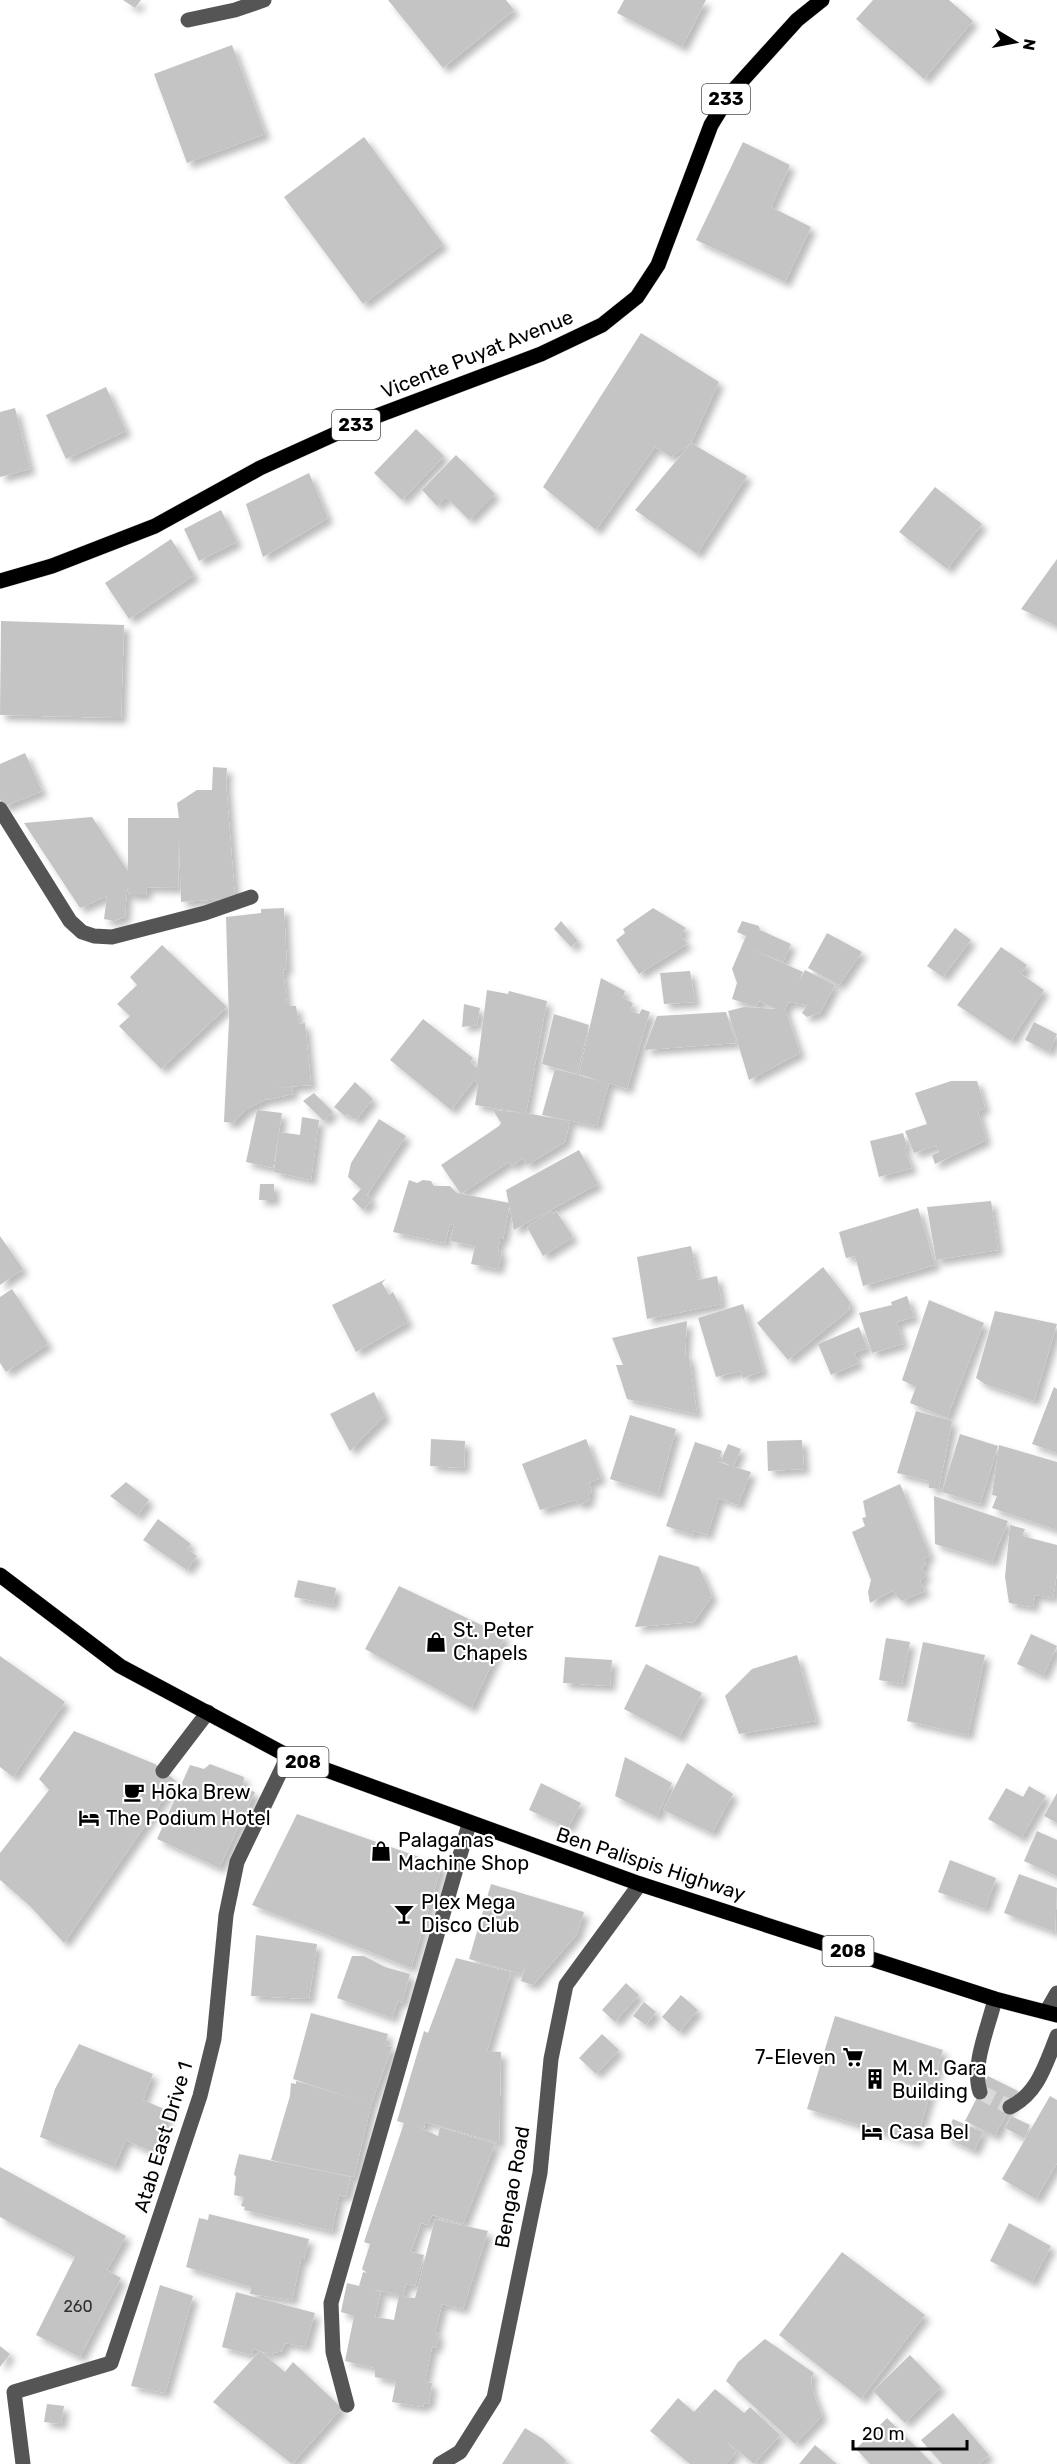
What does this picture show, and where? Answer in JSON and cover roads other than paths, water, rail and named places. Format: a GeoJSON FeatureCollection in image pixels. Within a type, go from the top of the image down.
{"type":"FeatureCollection","features":[{"type":"Feature","properties":{"kind":"main road","name":"Vicente Puyat Avenue"},"geometry":{"type":"LineString","coordinates":[[0,580],[52,566],[155,526],[260,468],[334,434],[541,354],[602,325],[637,297],[658,265],[711,125],[730,94],[797,20],[822,0]]}},
{"type":"Feature","properties":{"kind":"main road","name":"Ben Palispis Highway"},"geometry":{"type":"LineString","coordinates":[[0,1575],[120,1666],[288,1756],[469,1824],[640,1884],[995,1999],[1052,2013]]}},
{"type":"Feature","properties":{"kind":"street"},"geometry":{"type":"LineString","coordinates":[[188,20],[235,10],[264,0]]}},
{"type":"Feature","properties":{"kind":"street"},"geometry":{"type":"LineString","coordinates":[[0,809],[70,921],[82,932],[94,936],[112,937],[157,926],[250,897]]}},
{"type":"Feature","properties":{"kind":"street"},"geometry":{"type":"LineString","coordinates":[[163,1771],[208,1712]]}},
{"type":"Feature","properties":{"kind":"street","name":"Atab East Drive 1"},"geometry":{"type":"LineString","coordinates":[[23,2464],[14,2392],[111,2363],[200,2096],[214,2039],[226,1915],[237,1862],[288,1756]]}},
{"type":"Feature","properties":{"kind":"street"},"geometry":{"type":"LineString","coordinates":[[347,2405],[333,2352],[331,2303],[469,1824]]}},
{"type":"Feature","properties":{"kind":"street","name":"Bengao Road"},"geometry":{"type":"LineString","coordinates":[[440,2464],[460,2452],[494,2398],[540,2173],[551,2059],[567,1985],[640,1884]]}},
{"type":"Feature","properties":{"kind":"street"},"geometry":{"type":"LineString","coordinates":[[1052,2013],[1057,1994]]}},
{"type":"Feature","properties":{"kind":"street"},"geometry":{"type":"LineString","coordinates":[[980,2091],[977,2082],[980,2061],[995,1999]]}},
{"type":"Feature","properties":{"kind":"street"},"geometry":{"type":"LineString","coordinates":[[1010,2107],[1024,2100],[1038,2080],[1057,2036]]}},
{"type":"Feature","properties":{"kind":"tunnel"},"geometry":{"type":"LineString","coordinates":[[980,2092],[1010,2107]]}},
{"type":"Feature","properties":{"kind":"place","name":"St. Peter Chapels"},"geometry":{"type":"Point","coordinates":[436,1642]}},
{"type":"Feature","properties":{"kind":"place","name":"Hōka Brew"},"geometry":{"type":"Point","coordinates":[134,1792]}},
{"type":"Feature","properties":{"kind":"place","name":"The Podium Hotel"},"geometry":{"type":"Point","coordinates":[89,1818]}},
{"type":"Feature","properties":{"kind":"place","name":"Palaganas Machine Shop"},"geometry":{"type":"Point","coordinates":[381,1851]}},
{"type":"Feature","properties":{"kind":"place","name":"Plex Mega Disco Club"},"geometry":{"type":"Point","coordinates":[404,1914]}},
{"type":"Feature","properties":{"kind":"place","name":"7-Eleven"},"geometry":{"type":"Point","coordinates":[853,2057]}},
{"type":"Feature","properties":{"kind":"place","name":"M. M. Gara Building"},"geometry":{"type":"Point","coordinates":[875,2079]}},
{"type":"Feature","properties":{"kind":"place","name":"Casa Bel"},"geometry":{"type":"Point","coordinates":[872,2132]}}]}
